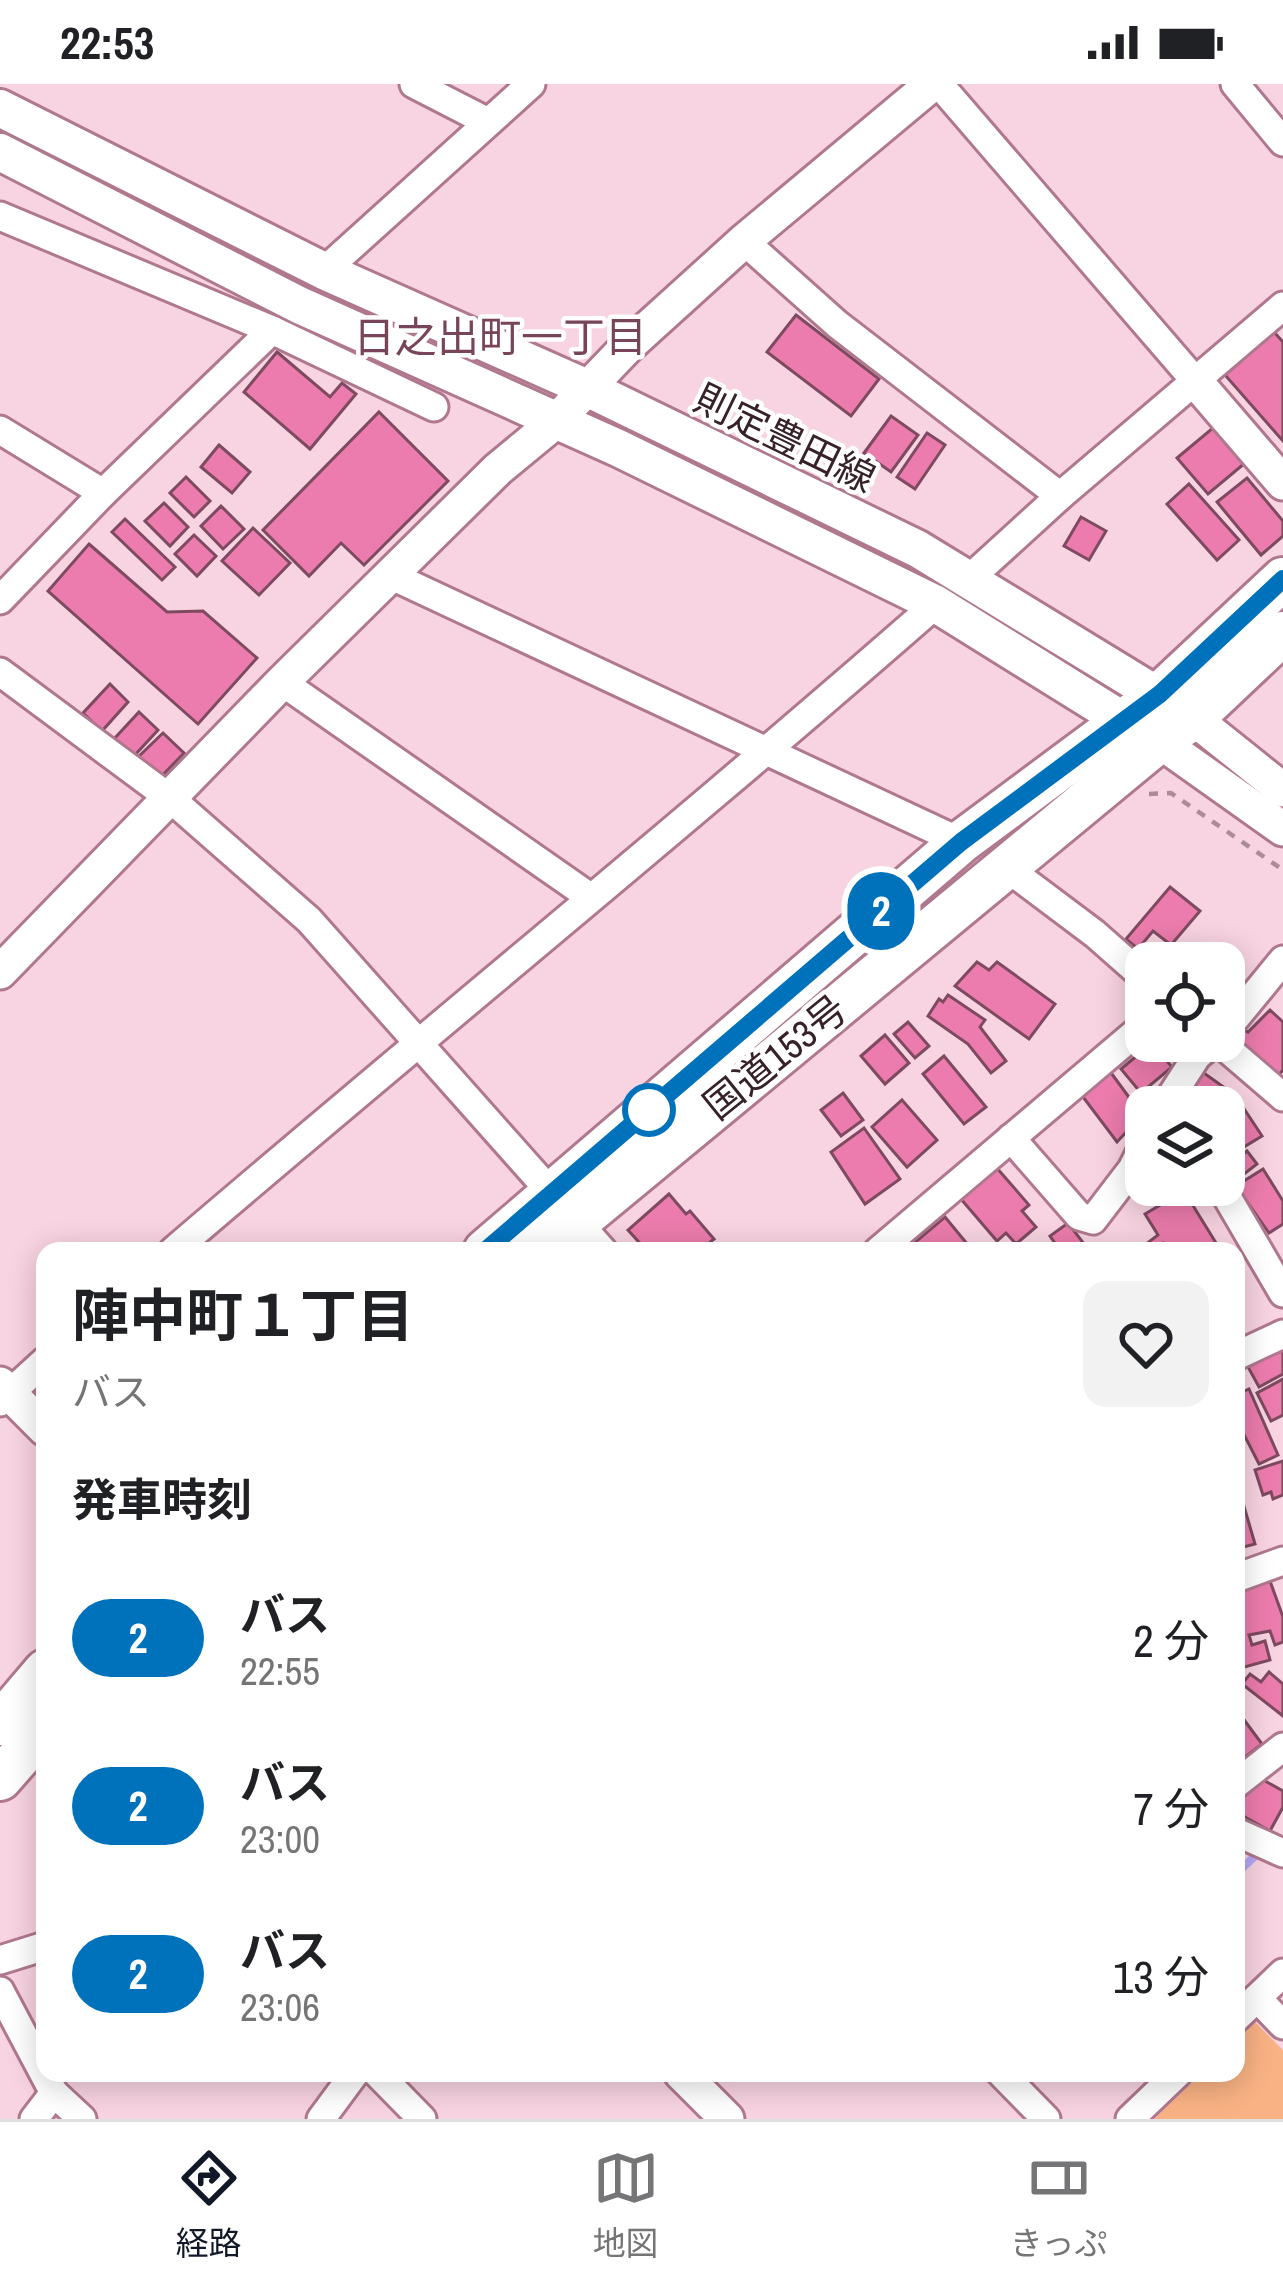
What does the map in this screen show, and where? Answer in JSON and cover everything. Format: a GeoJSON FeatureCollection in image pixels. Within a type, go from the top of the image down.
{"type":"FeatureCollection","features":[{"type":"Feature","properties":{"kind":"highway","name":"国道153号"},"geometry":{"type":"LineString","coordinates":[[513,1242],[578,1221],[961,842],[1120,722],[1170,718],[1283,579]]}},
{"type":"Feature","properties":{"kind":"highway","name":"国道153号"},"geometry":{"type":"LineString","coordinates":[[553,1242],[1006,867],[1170,718],[1283,633]]}},
{"type":"Feature","properties":{"kind":"highway"},"geometry":{"type":"LineString","coordinates":[[0,1724],[36,1682]]}},
{"type":"Feature","properties":{"kind":"highway"},"geometry":{"type":"LineString","coordinates":[[0,1779],[36,1738]]}},
{"type":"Feature","properties":{"kind":"main road","name":"則定豊田線"},"geometry":{"type":"LineString","coordinates":[[0,108],[324,271],[587,388],[917,549],[969,579],[1170,718]]}},
{"type":"Feature","properties":{"kind":"main road"},"geometry":{"type":"LineString","coordinates":[[0,152],[286,317],[618,448],[935,604],[1120,722]]}},
{"type":"Feature","properties":{"kind":"street"},"geometry":{"type":"LineString","coordinates":[[414,84],[488,122]]}},
{"type":"Feature","properties":{"kind":"street"},"geometry":{"type":"LineString","coordinates":[[324,271],[531,84]]}},
{"type":"Feature","properties":{"kind":"street"},"geometry":{"type":"LineString","coordinates":[[0,972],[282,682],[498,469],[555,422],[744,241],[935,84],[1283,483]]}},
{"type":"Feature","properties":{"kind":"street"},"geometry":{"type":"LineString","coordinates":[[1235,84],[1283,142]]}},
{"type":"Feature","properties":{"kind":"street"},"geometry":{"type":"LineString","coordinates":[[0,216],[286,317],[434,407]]}},
{"type":"Feature","properties":{"kind":"street"},"geometry":{"type":"LineString","coordinates":[[744,241],[837,324],[1060,496]]}},
{"type":"Feature","properties":{"kind":"street"},"geometry":{"type":"LineString","coordinates":[[969,579],[1283,306]]}},
{"type":"Feature","properties":{"kind":"street"},"geometry":{"type":"LineString","coordinates":[[0,600],[286,317]]}},
{"type":"Feature","properties":{"kind":"street"},"geometry":{"type":"LineString","coordinates":[[0,430],[103,494]]}},
{"type":"Feature","properties":{"kind":"street"},"geometry":{"type":"LineString","coordinates":[[390,575],[961,842]]}},
{"type":"Feature","properties":{"kind":"street"},"geometry":{"type":"LineString","coordinates":[[183,1242],[769,750],[935,604]]}},
{"type":"Feature","properties":{"kind":"street"},"geometry":{"type":"LineString","coordinates":[[0,672],[171,799],[309,920],[578,1221]]}},
{"type":"Feature","properties":{"kind":"street"},"geometry":{"type":"LineString","coordinates":[[282,682],[590,897]]}},
{"type":"Feature","properties":{"kind":"street"},"geometry":{"type":"LineString","coordinates":[[1170,718],[1283,790]]}},
{"type":"Feature","properties":{"kind":"street"},"geometry":{"type":"LineString","coordinates":[[1170,718],[1283,829]]}},
{"type":"Feature","properties":{"kind":"street"},"geometry":{"type":"LineString","coordinates":[[1006,867],[1125,960]]}},
{"type":"Feature","properties":{"kind":"street"},"geometry":{"type":"LineString","coordinates":[[1245,1006],[1283,960]]}},
{"type":"Feature","properties":{"kind":"street"},"geometry":{"type":"LineString","coordinates":[[899,1242],[1011,1138],[1125,1042]]}},
{"type":"Feature","properties":{"kind":"street"},"geometry":{"type":"LineString","coordinates":[[1177,1086],[1195,1062]]}},
{"type":"Feature","properties":{"kind":"street"},"geometry":{"type":"LineString","coordinates":[[1241,1062],[1283,1097]]}},
{"type":"Feature","properties":{"kind":"street"},"geometry":{"type":"LineString","coordinates":[[1011,1138],[1079,1216],[1093,1220],[1125,1178]]}},
{"type":"Feature","properties":{"kind":"street"},"geometry":{"type":"LineString","coordinates":[[1232,1206],[1283,1293]]}},
{"type":"Feature","properties":{"kind":"street"},"geometry":{"type":"LineString","coordinates":[[1245,1352],[1283,1334]]}},
{"type":"Feature","properties":{"kind":"street"},"geometry":{"type":"LineString","coordinates":[[36,1368],[3,1393],[36,1421]]}},
{"type":"Feature","properties":{"kind":"street"},"geometry":{"type":"LineString","coordinates":[[1245,1575],[1283,1562]]}},
{"type":"Feature","properties":{"kind":"street"},"geometry":{"type":"LineString","coordinates":[[1245,1777],[1283,1747]]}},
{"type":"Feature","properties":{"kind":"street"},"geometry":{"type":"LineString","coordinates":[[1245,1836],[1283,1853]]}},
{"type":"Feature","properties":{"kind":"street"},"geometry":{"type":"LineString","coordinates":[[0,1960],[36,1949]]}},
{"type":"Feature","properties":{"kind":"street"},"geometry":{"type":"LineString","coordinates":[[1283,1973],[1246,2008],[1283,2025]]}},
{"type":"Feature","properties":{"kind":"street"},"geometry":{"type":"LineString","coordinates":[[0,1991],[36,2059]]}},
{"type":"Feature","properties":{"kind":"street"},"geometry":{"type":"LineString","coordinates":[[48,2082],[82,2119]]}},
{"type":"Feature","properties":{"kind":"street"},"geometry":{"type":"LineString","coordinates":[[322,2119],[349,2082]]}},
{"type":"Feature","properties":{"kind":"street"},"geometry":{"type":"LineString","coordinates":[[386,2082],[422,2119]]}},
{"type":"Feature","properties":{"kind":"street"},"geometry":{"type":"LineString","coordinates":[[689,2082],[727,2119]]}},
{"type":"Feature","properties":{"kind":"street"},"geometry":{"type":"LineString","coordinates":[[1010,2082],[1046,2119]]}},
{"type":"Feature","properties":{"kind":"street"},"geometry":{"type":"LineString","coordinates":[[1130,2119],[1169,2082]]}},
{"type":"Feature","properties":{"kind":"street"},"geometry":{"type":"LineString","coordinates":[[34,2119],[54,2093]]}},
{"type":"Feature","properties":{"kind":"path"},"geometry":{"type":"LineString","coordinates":[[1143,795],[1171,793],[1283,870]]}},
{"type":"Feature","properties":{"kind":"shaded area"},"geometry":{"type":"Polygon","coordinates":[[[1255,2022],[1283,2050],[1283,2119],[1154,2119],[1193,2082],[1245,2082],[1245,2031],[1255,2022]]]}},
{"type":"Feature","properties":{"kind":"building"},"geometry":{"type":"Polygon","coordinates":[[[796,315],[879,379],[851,416],[767,352],[796,315]]]}},
{"type":"Feature","properties":{"kind":"building"},"geometry":{"type":"Polygon","coordinates":[[[1274,332],[1283,342],[1283,441],[1225,375],[1274,332]]]}},
{"type":"Feature","properties":{"kind":"building"},"geometry":{"type":"Polygon","coordinates":[[[277,352],[330,397],[342,383],[356,394],[310,449],[244,392],[277,352]]]}},
{"type":"Feature","properties":{"kind":"building"},"geometry":{"type":"Polygon","coordinates":[[[379,412],[448,481],[364,565],[341,543],[309,576],[263,530],[379,412]]]}},
{"type":"Feature","properties":{"kind":"building"},"geometry":{"type":"Polygon","coordinates":[[[891,416],[918,435],[891,472],[864,453],[891,416]]]}},
{"type":"Feature","properties":{"kind":"building"},"geometry":{"type":"Polygon","coordinates":[[[1214,427],[1245,463],[1208,494],[1177,458],[1214,427]]]}},
{"type":"Feature","properties":{"kind":"building"},"geometry":{"type":"Polygon","coordinates":[[[927,433],[945,445],[915,489],[897,477],[927,433]]]}},
{"type":"Feature","properties":{"kind":"building"},"geometry":{"type":"Polygon","coordinates":[[[219,445],[250,472],[232,493],[201,467],[219,445]]]}},
{"type":"Feature","properties":{"kind":"building"},"geometry":{"type":"Polygon","coordinates":[[[186,477],[210,501],[194,517],[170,493],[186,477]]]}},
{"type":"Feature","properties":{"kind":"building"},"geometry":{"type":"Polygon","coordinates":[[[1247,478],[1283,521],[1283,536],[1261,555],[1217,502],[1247,478]]]}},
{"type":"Feature","properties":{"kind":"building"},"geometry":{"type":"Polygon","coordinates":[[[1189,484],[1239,540],[1217,560],[1167,504],[1189,484]]]}},
{"type":"Feature","properties":{"kind":"building"},"geometry":{"type":"Polygon","coordinates":[[[164,503],[188,527],[170,546],[145,521],[164,503]]]}},
{"type":"Feature","properties":{"kind":"building"},"geometry":{"type":"Polygon","coordinates":[[[221,506],[244,529],[223,549],[201,526],[221,506]]]}},
{"type":"Feature","properties":{"kind":"building"},"geometry":{"type":"Polygon","coordinates":[[[1081,517],[1106,531],[1089,560],[1064,546],[1081,517]]]}},
{"type":"Feature","properties":{"kind":"building"},"geometry":{"type":"Polygon","coordinates":[[[125,519],[175,567],[162,580],[112,532],[125,519]]]}},
{"type":"Feature","properties":{"kind":"building"},"geometry":{"type":"Polygon","coordinates":[[[253,528],[290,563],[259,595],[222,561],[253,528]]]}},
{"type":"Feature","properties":{"kind":"building"},"geometry":{"type":"Polygon","coordinates":[[[194,535],[216,556],[197,576],[175,554],[194,535]]]}},
{"type":"Feature","properties":{"kind":"building"},"geometry":{"type":"Polygon","coordinates":[[[89,544],[167,612],[203,611],[257,658],[198,724],[48,591],[89,544]]]}},
{"type":"Feature","properties":{"kind":"building"},"geometry":{"type":"Polygon","coordinates":[[[110,684],[128,702],[102,731],[83,713],[110,684]]]}},
{"type":"Feature","properties":{"kind":"building"},"geometry":{"type":"Polygon","coordinates":[[[139,712],[158,730],[133,757],[114,739],[139,712]]]}},
{"type":"Feature","properties":{"kind":"building"},"geometry":{"type":"Polygon","coordinates":[[[163,733],[184,753],[156,782],[134,761],[163,733]]]}},
{"type":"Feature","properties":{"kind":"building"},"geometry":{"type":"Polygon","coordinates":[[[1170,887],[1200,911],[1174,942],[1153,931],[1144,942],[1126,939],[1170,887]]]}},
{"type":"Feature","properties":{"kind":"building"},"geometry":{"type":"Polygon","coordinates":[[[977,962],[989,970],[997,962],[1055,1004],[1029,1039],[955,986],[977,962]]]}},
{"type":"Feature","properties":{"kind":"building"},"geometry":{"type":"Polygon","coordinates":[[[948,995],[985,1020],[980,1027],[1006,1061],[991,1073],[968,1044],[928,1016],[939,999],[943,1002],[948,995]]]}},
{"type":"Feature","properties":{"kind":"building"},"geometry":{"type":"Polygon","coordinates":[[[1270,1010],[1283,1022],[1283,1070],[1278,1076],[1245,1050],[1248,1032],[1270,1010]]]}},
{"type":"Feature","properties":{"kind":"building"},"geometry":{"type":"Polygon","coordinates":[[[908,1022],[929,1046],[915,1058],[894,1034],[908,1022]]]}},
{"type":"Feature","properties":{"kind":"building"},"geometry":{"type":"Polygon","coordinates":[[[885,1035],[909,1063],[885,1084],[861,1056],[885,1035]]]}},
{"type":"Feature","properties":{"kind":"building"},"geometry":{"type":"Polygon","coordinates":[[[944,1056],[986,1107],[964,1124],[923,1074],[944,1056]]]}},
{"type":"Feature","properties":{"kind":"building"},"geometry":{"type":"Polygon","coordinates":[[[1129,1062],[1168,1062],[1172,1067],[1149,1086],[1135,1086],[1121,1069],[1129,1062]]]}},
{"type":"Feature","properties":{"kind":"building"},"geometry":{"type":"Polygon","coordinates":[[[1109,1070],[1125,1092],[1125,1133],[1117,1142],[1080,1093],[1109,1070]]]}},
{"type":"Feature","properties":{"kind":"building"},"geometry":{"type":"Polygon","coordinates":[[[1201,1071],[1222,1086],[1192,1086],[1201,1071]]]}},
{"type":"Feature","properties":{"kind":"building"},"geometry":{"type":"Polygon","coordinates":[[[843,1093],[863,1120],[841,1136],[821,1110],[843,1093]]]}},
{"type":"Feature","properties":{"kind":"building"},"geometry":{"type":"Polygon","coordinates":[[[902,1100],[937,1140],[907,1167],[872,1127],[902,1100]]]}},
{"type":"Feature","properties":{"kind":"building"},"geometry":{"type":"Polygon","coordinates":[[[1245,1110],[1262,1136],[1245,1146],[1245,1110]]]}},
{"type":"Feature","properties":{"kind":"building"},"geometry":{"type":"Polygon","coordinates":[[[864,1128],[900,1179],[865,1204],[831,1152],[864,1128]]]}},
{"type":"Feature","properties":{"kind":"building"},"geometry":{"type":"Polygon","coordinates":[[[1245,1153],[1257,1164],[1245,1173],[1245,1153]]]}},
{"type":"Feature","properties":{"kind":"building"},"geometry":{"type":"Polygon","coordinates":[[[996,1167],[1029,1205],[1022,1211],[1036,1227],[1018,1242],[1006,1233],[997,1241],[960,1198],[996,1167]]]}},
{"type":"Feature","properties":{"kind":"building"},"geometry":{"type":"Polygon","coordinates":[[[1263,1169],[1283,1201],[1283,1224],[1269,1233],[1245,1199],[1245,1180],[1263,1169]]]}},
{"type":"Feature","properties":{"kind":"building"},"geometry":{"type":"Polygon","coordinates":[[[669,1194],[714,1239],[639,1242],[628,1230],[669,1194]]]}},
{"type":"Feature","properties":{"kind":"building"},"geometry":{"type":"Polygon","coordinates":[[[1159,1206],[1193,1206],[1215,1242],[1149,1242],[1158,1235],[1145,1214],[1159,1206]]]}},
{"type":"Feature","properties":{"kind":"building"},"geometry":{"type":"Polygon","coordinates":[[[945,1217],[966,1242],[915,1242],[945,1217]]]}},
{"type":"Feature","properties":{"kind":"building"},"geometry":{"type":"Polygon","coordinates":[[[1068,1223],[1083,1242],[1054,1242],[1050,1236],[1068,1223]]]}},
{"type":"Feature","properties":{"kind":"building"},"geometry":{"type":"Polygon","coordinates":[[[1283,1349],[1283,1374],[1259,1387],[1248,1367],[1283,1349]]]}},
{"type":"Feature","properties":{"kind":"building"},"geometry":{"type":"Polygon","coordinates":[[[1283,1379],[1283,1415],[1271,1421],[1257,1393],[1283,1379]]]}},
{"type":"Feature","properties":{"kind":"building"},"geometry":{"type":"Polygon","coordinates":[[[1249,1389],[1278,1455],[1259,1464],[1245,1437],[1245,1391],[1249,1389]]]}},
{"type":"Feature","properties":{"kind":"building"},"geometry":{"type":"Polygon","coordinates":[[[1283,1461],[1283,1495],[1273,1499],[1271,1492],[1263,1495],[1255,1470],[1283,1461]]]}},
{"type":"Feature","properties":{"kind":"building"},"geometry":{"type":"Polygon","coordinates":[[[1245,1510],[1255,1544],[1245,1547],[1245,1510]]]}},
{"type":"Feature","properties":{"kind":"building"},"geometry":{"type":"Polygon","coordinates":[[[1270,1581],[1283,1617],[1283,1642],[1275,1645],[1270,1631],[1249,1635],[1252,1645],[1265,1641],[1270,1660],[1245,1667],[1245,1590],[1270,1581]]]}},
{"type":"Feature","properties":{"kind":"building"},"geometry":{"type":"Polygon","coordinates":[[[1269,1672],[1283,1684],[1283,1716],[1245,1686],[1250,1674],[1261,1682],[1269,1672]]]}},
{"type":"Feature","properties":{"kind":"building"},"geometry":{"type":"Polygon","coordinates":[[[1245,1721],[1262,1744],[1245,1757],[1245,1721]]]}},
{"type":"Feature","properties":{"kind":"building"},"geometry":{"type":"Polygon","coordinates":[[[1256,1776],[1283,1791],[1283,1807],[1270,1831],[1245,1817],[1245,1785],[1256,1776]]]}},
{"type":"Feature","properties":{"kind":"waterway"},"geometry":{"type":"LineString","coordinates":[[1245,1866],[1254,1857]]}},
{"type":"Feature","properties":{"kind":"bus line","name":"2"},"geometry":{"type":"LineString","coordinates":[[495,1242],[961,842],[1160,694],[1283,579]]}},
{"type":"Feature","properties":{"kind":"district","name":"日之出町一丁目"},"geometry":{"type":"Point","coordinates":[500,337]}}]}
